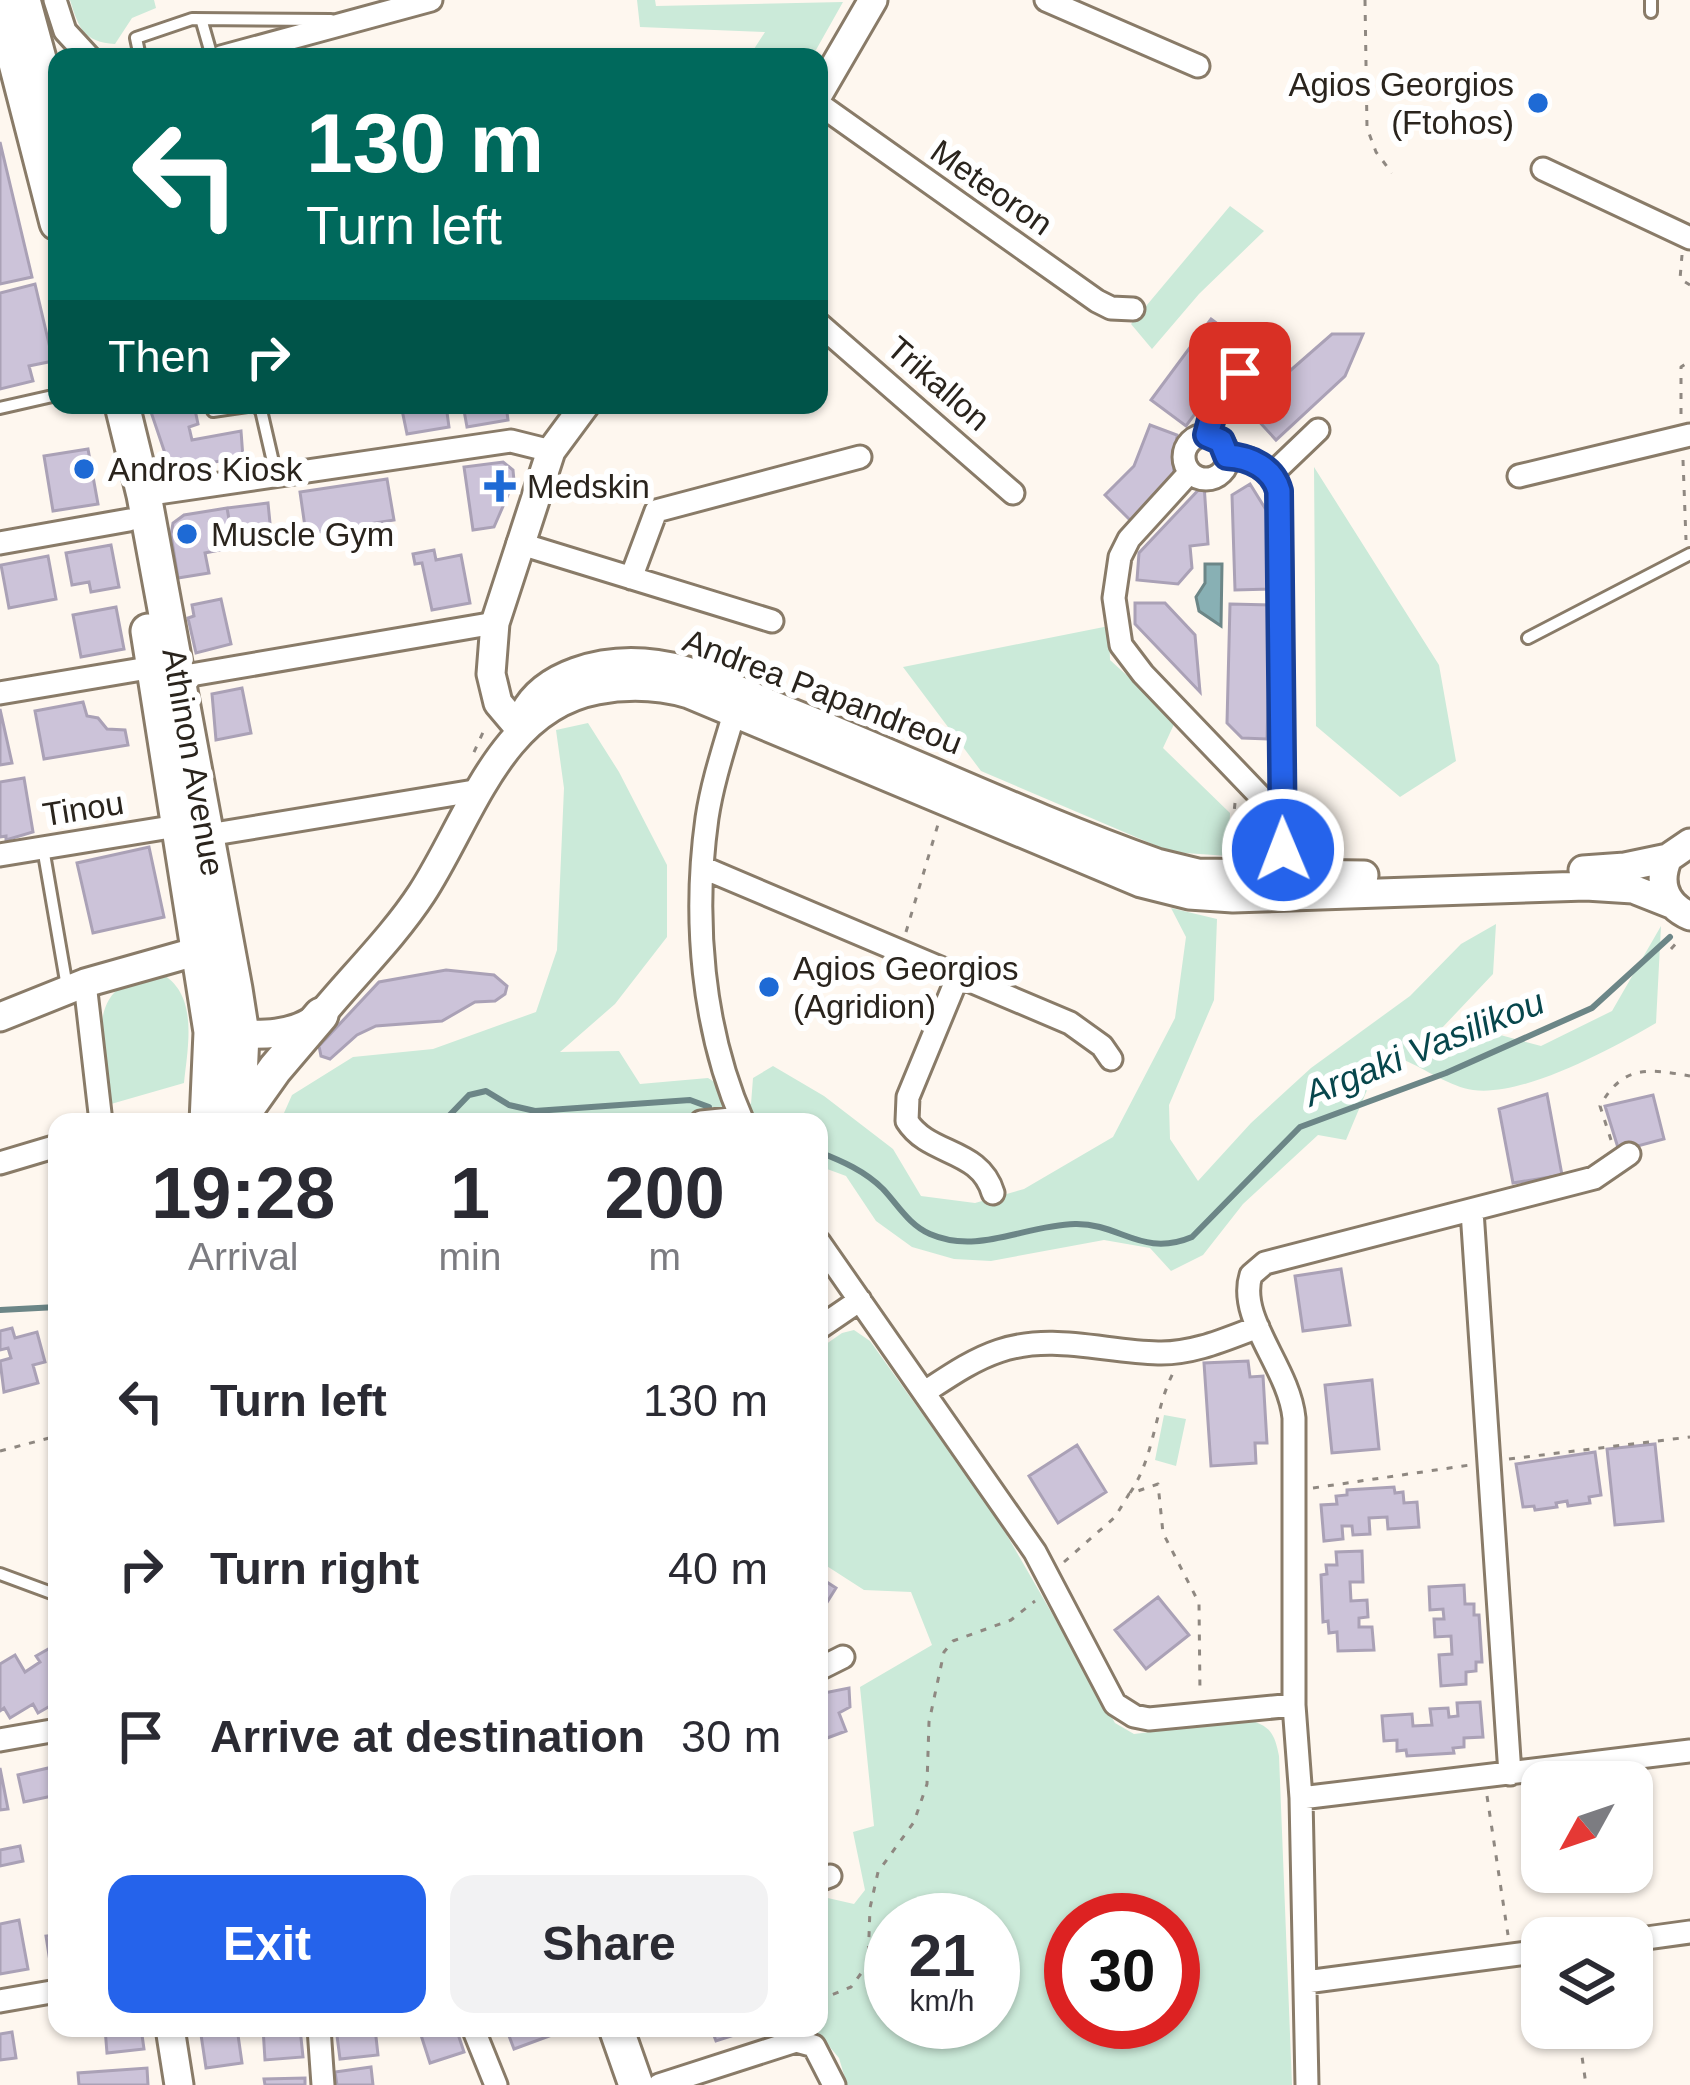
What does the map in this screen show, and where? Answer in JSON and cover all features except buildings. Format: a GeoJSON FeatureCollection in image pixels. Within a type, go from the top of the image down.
{"type":"FeatureCollection","features":[{"type":"Feature","properties":{"kind":"main road"},"geometry":{"type":"LineString","coordinates":[[23,0],[48,72]]}},
{"type":"Feature","properties":{"kind":"main road"},"geometry":{"type":"LineString","coordinates":[[0,1],[8,67],[48,194]]}},
{"type":"Feature","properties":{"kind":"main road","name":"Athinon Avenue"},"geometry":{"type":"LineString","coordinates":[[107,414],[137,507]]}},
{"type":"Feature","properties":{"kind":"main road","name":"Athinon Avenue"},"geometry":{"type":"LineString","coordinates":[[123,414],[237,1113]]}},
{"type":"Feature","properties":{"kind":"main road"},"geometry":{"type":"LineString","coordinates":[[243,1113],[321,1015]]}},
{"type":"Feature","properties":{"kind":"main road","name":"Athinon Avenue"},"geometry":{"type":"LineString","coordinates":[[208,1113],[226,1033]]}},
{"type":"Feature","properties":{"kind":"main road"},"geometry":{"type":"LineString","coordinates":[[619,2037],[635,2085]]}},
{"type":"Feature","properties":{"kind":"street"},"geometry":{"type":"LineString","coordinates":[[55,0],[65,31],[78,48]]}},
{"type":"Feature","properties":{"kind":"street"},"geometry":{"type":"LineString","coordinates":[[250,48],[431,0]]}},
{"type":"Feature","properties":{"kind":"street"},"geometry":{"type":"LineString","coordinates":[[828,78],[873,0]]}},
{"type":"Feature","properties":{"kind":"street"},"geometry":{"type":"LineString","coordinates":[[1046,0],[1198,66]]}},
{"type":"Feature","properties":{"kind":"street","name":"Meteoron"},"geometry":{"type":"LineString","coordinates":[[828,110],[1097,302],[1133,309]]}},
{"type":"Feature","properties":{"kind":"street"},"geometry":{"type":"LineString","coordinates":[[1543,169],[1687,237]]}},
{"type":"Feature","properties":{"kind":"street","name":"Trikallon"},"geometry":{"type":"LineString","coordinates":[[828,332],[1013,493]]}},
{"type":"Feature","properties":{"kind":"street"},"geometry":{"type":"LineString","coordinates":[[1207,435],[1223,396],[1256,350]]}},
{"type":"Feature","properties":{"kind":"street"},"geometry":{"type":"LineString","coordinates":[[226,1033],[289,1033],[321,1015],[421,896],[520,729],[498,703],[491,674],[494,622],[551,451],[578,414]]}},
{"type":"Feature","properties":{"kind":"street"},"geometry":{"type":"LineString","coordinates":[[1271,475],[1318,430]]}},
{"type":"Feature","properties":{"kind":"street"},"geometry":{"type":"LineString","coordinates":[[1207,435],[1221,441],[1227,456],[1217,475],[1201,478],[1190,472],[1185,451],[1191,441],[1207,435]]}},
{"type":"Feature","properties":{"kind":"street"},"geometry":{"type":"LineString","coordinates":[[1519,476],[1686,436]]}},
{"type":"Feature","properties":{"kind":"street"},"geometry":{"type":"LineString","coordinates":[[0,543],[275,475],[511,441],[551,451]]}},
{"type":"Feature","properties":{"kind":"street"},"geometry":{"type":"LineString","coordinates":[[1227,456],[1249,459],[1271,475],[1280,501],[1284,887]]}},
{"type":"Feature","properties":{"kind":"street"},"geometry":{"type":"LineString","coordinates":[[631,578],[656,511],[860,458]]}},
{"type":"Feature","properties":{"kind":"street"},"geometry":{"type":"LineString","coordinates":[[1190,472],[1129,539],[1120,557],[1114,598],[1117,626],[1128,656],[1282,818]]}},
{"type":"Feature","properties":{"kind":"street"},"geometry":{"type":"LineString","coordinates":[[518,543],[772,621]]}},
{"type":"Feature","properties":{"kind":"street"},"geometry":{"type":"LineString","coordinates":[[0,693],[494,622]]}},
{"type":"Feature","properties":{"kind":"street","name":"Andrea Papandreou"},"geometry":{"type":"LineString","coordinates":[[520,729],[579,693],[614,687],[675,690],[737,704],[1157,863],[1198,874],[1284,887],[1633,890],[1683,916]]}},
{"type":"Feature","properties":{"kind":"street"},"geometry":{"type":"LineString","coordinates":[[737,704],[707,819],[703,956],[710,1008],[740,1113]]}},
{"type":"Feature","properties":{"kind":"street","name":"Andrea Papandreou"},"geometry":{"type":"LineString","coordinates":[[737,704],[945,802],[1141,883],[1189,895],[1601,869],[1679,850]]}},
{"type":"Feature","properties":{"kind":"street","name":"Tinou"},"geometry":{"type":"LineString","coordinates":[[0,855],[480,790]]}},
{"type":"Feature","properties":{"kind":"street"},"geometry":{"type":"LineString","coordinates":[[1679,850],[1662,881],[1683,916]]}},
{"type":"Feature","properties":{"kind":"street"},"geometry":{"type":"LineString","coordinates":[[704,868],[1070,1023],[1112,1059]]}},
{"type":"Feature","properties":{"kind":"street"},"geometry":{"type":"LineString","coordinates":[[0,1017],[76,987],[213,947]]}},
{"type":"Feature","properties":{"kind":"street"},"geometry":{"type":"LineString","coordinates":[[958,976],[908,1097],[908,1120],[923,1139],[979,1166],[993,1193]]}},
{"type":"Feature","properties":{"kind":"street"},"geometry":{"type":"LineString","coordinates":[[76,987],[99,1113]]}},
{"type":"Feature","properties":{"kind":"street"},"geometry":{"type":"LineString","coordinates":[[0,1162],[48,1149]]}},
{"type":"Feature","properties":{"kind":"street"},"geometry":{"type":"LineString","coordinates":[[1307,2085],[1301,1798],[1294,1705],[1292,1399],[1246,1294],[1251,1275],[1265,1263],[1594,1178],[1624,1159]]}},
{"type":"Feature","properties":{"kind":"street"},"geometry":{"type":"LineString","coordinates":[[1472,1211],[1510,1774]]}},
{"type":"Feature","properties":{"kind":"street"},"geometry":{"type":"LineString","coordinates":[[828,1255],[1052,1579],[1104,1686],[1124,1712],[1148,1718],[1294,1705]]}},
{"type":"Feature","properties":{"kind":"street"},"geometry":{"type":"LineString","coordinates":[[828,1322],[860,1300]]}},
{"type":"Feature","properties":{"kind":"street"},"geometry":{"type":"LineString","coordinates":[[925,1392],[979,1359],[1019,1346],[1073,1343],[1179,1352],[1258,1327]]}},
{"type":"Feature","properties":{"kind":"street"},"geometry":{"type":"LineString","coordinates":[[828,1664],[843,1657]]}},
{"type":"Feature","properties":{"kind":"street"},"geometry":{"type":"LineString","coordinates":[[0,1740],[48,1732]]}},
{"type":"Feature","properties":{"kind":"street"},"geometry":{"type":"LineString","coordinates":[[1301,1798],[1690,1751]]}},
{"type":"Feature","properties":{"kind":"street"},"geometry":{"type":"LineString","coordinates":[[1653,1937],[1690,1932]]}},
{"type":"Feature","properties":{"kind":"street"},"geometry":{"type":"LineString","coordinates":[[1306,1982],[1521,1954]]}},
{"type":"Feature","properties":{"kind":"street"},"geometry":{"type":"LineString","coordinates":[[0,2001],[48,1992]]}},
{"type":"Feature","properties":{"kind":"street"},"geometry":{"type":"LineString","coordinates":[[171,2037],[179,2085]]}},
{"type":"Feature","properties":{"kind":"street"},"geometry":{"type":"LineString","coordinates":[[319,2037],[322,2085]]}},
{"type":"Feature","properties":{"kind":"street"},"geometry":{"type":"LineString","coordinates":[[477,2037],[496,2085]]}},
{"type":"Feature","properties":{"kind":"street"},"geometry":{"type":"LineString","coordinates":[[659,2085],[784,2042],[814,2046],[834,2085]]}},
{"type":"Feature","properties":{"kind":"lane"},"geometry":{"type":"LineString","coordinates":[[138,48],[136,38],[192,19],[357,20]]}},
{"type":"Feature","properties":{"kind":"lane"},"geometry":{"type":"LineString","coordinates":[[202,22],[212,48]]}},
{"type":"Feature","properties":{"kind":"lane"},"geometry":{"type":"LineString","coordinates":[[0,408],[48,397]]}},
{"type":"Feature","properties":{"kind":"lane"},"geometry":{"type":"LineString","coordinates":[[262,414],[275,475]]}},
{"type":"Feature","properties":{"kind":"lane"},"geometry":{"type":"LineString","coordinates":[[1528,638],[1688,555]]}},
{"type":"Feature","properties":{"kind":"lane"},"geometry":{"type":"LineString","coordinates":[[44,848],[76,987]]}},
{"type":"Feature","properties":{"kind":"lane"},"geometry":{"type":"LineString","coordinates":[[0,1574],[48,1592]]}},
{"type":"Feature","properties":{"kind":"path"},"geometry":{"type":"LineString","coordinates":[[1365,0],[1366,128],[1392,173]]}},
{"type":"Feature","properties":{"kind":"path"},"geometry":{"type":"LineString","coordinates":[[1687,237],[1681,279],[1690,285]]}},
{"type":"Feature","properties":{"kind":"path"},"geometry":{"type":"LineString","coordinates":[[1688,555],[1681,367],[1690,362]]}},
{"type":"Feature","properties":{"kind":"path"},"geometry":{"type":"LineString","coordinates":[[1247,783],[1236,800],[1233,824],[1256,861]]}},
{"type":"Feature","properties":{"kind":"path"},"geometry":{"type":"LineString","coordinates":[[900,951],[945,802]]}},
{"type":"Feature","properties":{"kind":"path"},"geometry":{"type":"LineString","coordinates":[[1624,1159],[1600,1106],[1608,1091],[1645,1068],[1690,1076]]}},
{"type":"Feature","properties":{"kind":"path"},"geometry":{"type":"LineString","coordinates":[[828,1996],[851,1987],[868,1964],[870,1908],[878,1872],[914,1822],[927,1784],[929,1722],[944,1652],[953,1640],[1011,1620],[1114,1517],[1140,1479],[1163,1393],[1177,1366]]}},
{"type":"Feature","properties":{"kind":"path"},"geometry":{"type":"LineString","coordinates":[[0,1451],[48,1438]]}},
{"type":"Feature","properties":{"kind":"path"},"geometry":{"type":"LineString","coordinates":[[1130,1494],[1158,1484],[1163,1533],[1199,1604],[1200,1714]]}},
{"type":"Feature","properties":{"kind":"path"},"geometry":{"type":"LineString","coordinates":[[1484,1777],[1511,1955]]}},
{"type":"Feature","properties":{"kind":"path"},"geometry":{"type":"LineString","coordinates":[[1581,2049],[1586,2085]]}},
{"type":"Feature","properties":{"kind":"green space"},"geometry":{"type":"Polygon","coordinates":[[[70,0],[154,0],[156,8],[132,18],[115,44],[84,32],[70,0]]]}},
{"type":"Feature","properties":{"kind":"green space"},"geometry":{"type":"Polygon","coordinates":[[[637,0],[655,0],[656,6],[843,2],[817,48],[755,48],[765,32],[640,27],[637,0]]]}},
{"type":"Feature","properties":{"kind":"green space"},"geometry":{"type":"Polygon","coordinates":[[[1230,206],[1264,231],[1199,294],[1152,349],[1131,324],[1230,206]]]}},
{"type":"Feature","properties":{"kind":"green space"},"geometry":{"type":"Polygon","coordinates":[[[1314,467],[1439,665],[1456,761],[1400,797],[1316,726],[1314,467]]]}},
{"type":"Feature","properties":{"kind":"green space"},"geometry":{"type":"Polygon","coordinates":[[[1109,626],[1110,660],[1176,720],[1163,748],[1230,813],[1228,856],[1171,852],[981,771],[903,667],[1109,626]]]}},
{"type":"Feature","properties":{"kind":"green space"},"geometry":{"type":"Polygon","coordinates":[[[588,723],[667,865],[667,937],[615,1004],[560,1052],[619,1051],[640,1084],[708,1078],[751,1104],[753,1078],[773,1066],[824,1096],[893,1149],[921,1196],[975,1203],[1024,1189],[1113,1137],[1175,1018],[1186,937],[1171,908],[1217,919],[1214,1000],[1169,1105],[1170,1139],[1198,1181],[1311,1068],[1410,996],[1461,944],[1496,924],[1493,974],[1423,1048],[1493,1033],[1541,1046],[1612,1011],[1661,926],[1656,1023],[1568,1068],[1494,1090],[1456,1085],[1404,1060],[1370,1083],[1346,1140],[1318,1135],[1243,1204],[1203,1255],[1171,1271],[1150,1248],[1104,1240],[991,1261],[954,1259],[912,1247],[876,1221],[846,1176],[828,1169],[828,1113],[284,1113],[292,1095],[353,1057],[433,1049],[536,1012],[557,950],[564,788],[556,730],[588,723]]]}},
{"type":"Feature","properties":{"kind":"green space"},"geometry":{"type":"Polygon","coordinates":[[[160,973],[181,993],[186,1007],[184,1083],[111,1104],[101,1040],[105,1008],[123,986],[160,973]]]}},
{"type":"Feature","properties":{"kind":"green space"},"geometry":{"type":"Polygon","coordinates":[[[854,1330],[870,1341],[997,1518],[1115,1723],[1134,1734],[1249,1720],[1274,1737],[1279,1756],[1292,2085],[847,2085],[839,2058],[822,2037],[828,2037],[828,1898],[854,1904],[865,1890],[853,1832],[874,1826],[860,1687],[932,1645],[911,1592],[864,1590],[828,1567],[828,1343],[854,1330]]]}},
{"type":"Feature","properties":{"kind":"green space"},"geometry":{"type":"Polygon","coordinates":[[[1164,1415],[1186,1419],[1176,1466],[1155,1460],[1164,1415]]]}},
{"type":"Feature","properties":{"kind":"water"},"geometry":{"type":"Polygon","coordinates":[[[1205,564],[1222,564],[1221,626],[1199,611],[1196,597],[1205,583],[1205,564]]]}},
{"type":"Feature","properties":{"kind":"waterway","name":"Argaki Vasilikou"},"geometry":{"type":"LineString","coordinates":[[828,1156],[869,1177],[916,1225],[948,1240],[984,1240],[1075,1224],[1145,1242],[1174,1242],[1192,1237],[1300,1127],[1446,1073],[1592,1008],[1670,937]]}},
{"type":"Feature","properties":{"kind":"waterway","name":"Argaki Vasilikou"},"geometry":{"type":"LineString","coordinates":[[452,1113],[469,1095],[486,1091],[509,1105],[535,1111],[690,1100],[709,1107]]}},
{"type":"Feature","properties":{"kind":"waterway","name":"Argaki Vasilikou"},"geometry":{"type":"LineString","coordinates":[[0,1310],[48,1307]]}},
{"type":"Feature","properties":{"kind":"place","name":"Agios Georgios (Ftohos)"},"geometry":{"type":"Point","coordinates":[1538,103]}},
{"type":"Feature","properties":{"kind":"place","name":"Andros Kiosk"},"geometry":{"type":"Point","coordinates":[84,469]}},
{"type":"Feature","properties":{"kind":"place","name":"Medskin"},"geometry":{"type":"Point","coordinates":[500,486]}},
{"type":"Feature","properties":{"kind":"place","name":"Muscle Gym"},"geometry":{"type":"Point","coordinates":[187,534]}},
{"type":"Feature","properties":{"kind":"place","name":"Agios Georgios (Agridion)"},"geometry":{"type":"Point","coordinates":[769,987]}},
{"type":"Feature","properties":{"kind":"route"},"geometry":{"type":"LineString","coordinates":[[1240,373],[1212,416],[1207,435],[1221,441],[1227,456],[1249,459],[1271,475],[1279,491],[1283,850]]}}]}
